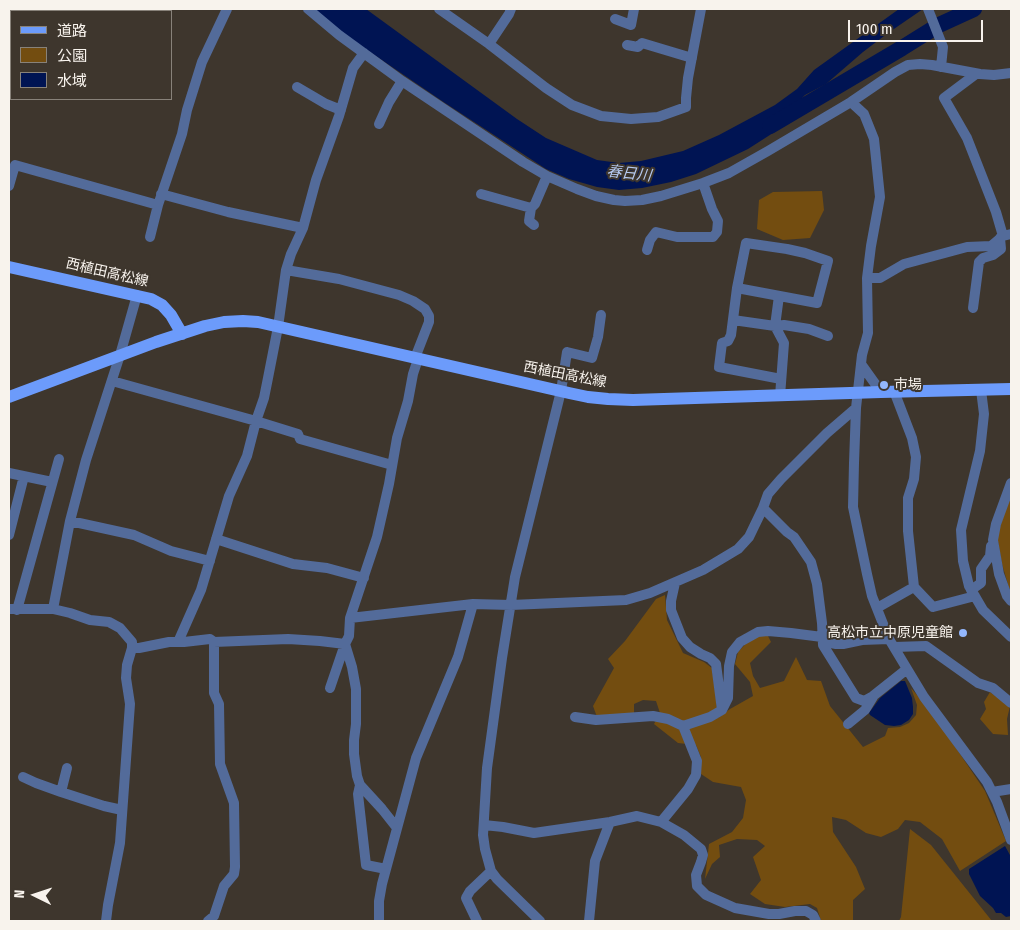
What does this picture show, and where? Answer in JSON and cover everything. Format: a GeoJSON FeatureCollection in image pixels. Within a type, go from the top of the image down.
{"type":"FeatureCollection","features":[{"type":"Feature","properties":{"kind":"main road","name":"西植田高松線"},"geometry":{"type":"LineString","coordinates":[[9,267],[151,299],[162,305],[171,315],[182,334]]}},
{"type":"Feature","properties":{"kind":"main road","name":"西植田高松線"},"geometry":{"type":"LineString","coordinates":[[9,397],[204,326],[242,321],[258,322],[588,397],[633,400],[1011,389]]}},
{"type":"Feature","properties":{"kind":"street"},"geometry":{"type":"LineString","coordinates":[[150,237],[202,62],[227,9]]}},
{"type":"Feature","properties":{"kind":"street"},"geometry":{"type":"LineString","coordinates":[[308,9],[339,35],[402,82],[523,162],[548,176],[596,196],[614,200],[642,200],[661,196],[729,173],[851,102],[908,65],[920,64],[976,74],[994,75],[1011,73]]}},
{"type":"Feature","properties":{"kind":"street"},"geometry":{"type":"LineString","coordinates":[[439,9],[572,105],[601,116],[631,119],[658,117],[686,107],[701,9]]}},
{"type":"Feature","properties":{"kind":"street"},"geometry":{"type":"LineString","coordinates":[[489,44],[511,9]]}},
{"type":"Feature","properties":{"kind":"street"},"geometry":{"type":"LineString","coordinates":[[615,19],[631,25],[634,9]]}},
{"type":"Feature","properties":{"kind":"street"},"geometry":{"type":"LineString","coordinates":[[928,9],[943,47],[941,67]]}},
{"type":"Feature","properties":{"kind":"street"},"geometry":{"type":"LineString","coordinates":[[627,45],[638,47],[642,43],[692,58]]}},
{"type":"Feature","properties":{"kind":"street"},"geometry":{"type":"LineString","coordinates":[[178,642],[201,590],[229,496],[247,456],[264,398],[278,327],[286,270],[303,228],[316,180],[341,110],[352,68],[364,53]]}},
{"type":"Feature","properties":{"kind":"street"},"geometry":{"type":"LineString","coordinates":[[973,308],[979,262],[1001,249],[1005,236],[967,138],[944,98],[976,74]]}},
{"type":"Feature","properties":{"kind":"street"},"geometry":{"type":"LineString","coordinates":[[379,124],[389,102],[402,82]]}},
{"type":"Feature","properties":{"kind":"street"},"geometry":{"type":"LineString","coordinates":[[297,88],[341,110]]}},
{"type":"Feature","properties":{"kind":"street"},"geometry":{"type":"LineString","coordinates":[[851,102],[864,114],[874,139],[880,197],[867,278],[868,333],[862,355],[856,408],[853,507],[872,596],[892,643],[924,697],[987,782],[997,802],[1011,840]]}},
{"type":"Feature","properties":{"kind":"street"},"geometry":{"type":"LineString","coordinates":[[9,186],[15,165],[158,205]]}},
{"type":"Feature","properties":{"kind":"street"},"geometry":{"type":"LineString","coordinates":[[534,225],[529,221],[531,208],[536,204],[548,176]]}},
{"type":"Feature","properties":{"kind":"street"},"geometry":{"type":"LineString","coordinates":[[647,250],[650,240],[656,232],[677,236],[713,237],[717,232],[718,221],[703,183]]}},
{"type":"Feature","properties":{"kind":"street"},"geometry":{"type":"LineString","coordinates":[[162,194],[228,212],[303,228]]}},
{"type":"Feature","properties":{"kind":"street"},"geometry":{"type":"LineString","coordinates":[[481,194],[531,208]]}},
{"type":"Feature","properties":{"kind":"street"},"geometry":{"type":"LineString","coordinates":[[867,278],[880,278],[904,264],[967,247],[991,246],[1005,236]]}},
{"type":"Feature","properties":{"kind":"street"},"geometry":{"type":"LineString","coordinates":[[737,288],[817,303],[828,260],[805,253],[746,243],[737,288],[731,335],[728,341],[722,344],[719,366],[781,379]]}},
{"type":"Feature","properties":{"kind":"street"},"geometry":{"type":"LineString","coordinates":[[286,270],[339,280],[399,295],[425,309],[430,316],[417,358],[408,401],[397,438],[377,538],[350,618],[349,636],[330,688]]}},
{"type":"Feature","properties":{"kind":"street"},"geometry":{"type":"LineString","coordinates":[[53,609],[70,521],[86,460],[112,381],[137,295]]}},
{"type":"Feature","properties":{"kind":"street"},"geometry":{"type":"LineString","coordinates":[[778,296],[775,326],[784,343],[780,396]]}},
{"type":"Feature","properties":{"kind":"street"},"geometry":{"type":"LineString","coordinates":[[540,921],[491,871],[483,835],[487,768],[515,578],[561,391],[567,352],[592,358],[598,337],[601,315]]}},
{"type":"Feature","properties":{"kind":"street"},"geometry":{"type":"LineString","coordinates":[[733,320],[775,326],[784,325],[828,336]]}},
{"type":"Feature","properties":{"kind":"street"},"geometry":{"type":"LineString","coordinates":[[861,364],[880,392]]}},
{"type":"Feature","properties":{"kind":"street"},"geometry":{"type":"LineString","coordinates":[[112,381],[256,421],[298,434],[300,439],[392,465]]}},
{"type":"Feature","properties":{"kind":"street"},"geometry":{"type":"LineString","coordinates":[[981,390],[984,414],[980,451],[961,530],[963,561],[969,586],[983,610],[1011,637]]}},
{"type":"Feature","properties":{"kind":"street"},"geometry":{"type":"LineString","coordinates":[[894,392],[912,438],[916,457],[914,479],[908,498],[908,531],[914,587],[933,607],[973,593],[981,583],[981,569],[990,556],[996,524],[1011,483]]}},
{"type":"Feature","properties":{"kind":"street"},"geometry":{"type":"LineString","coordinates":[[350,618],[473,604],[511,605],[626,600],[676,583],[703,570],[738,549],[749,537],[768,494],[827,433],[856,408]]}},
{"type":"Feature","properties":{"kind":"street"},"geometry":{"type":"LineString","coordinates":[[59,459],[13,609],[53,609],[90,620],[109,622],[120,628],[132,642],[126,678],[130,704],[120,842],[106,921]]}},
{"type":"Feature","properties":{"kind":"street"},"geometry":{"type":"LineString","coordinates":[[9,473],[52,482]]}},
{"type":"Feature","properties":{"kind":"street"},"geometry":{"type":"LineString","coordinates":[[9,535],[11,518],[24,476]]}},
{"type":"Feature","properties":{"kind":"street"},"geometry":{"type":"LineString","coordinates":[[763,508],[794,537],[811,562],[817,584],[823,645],[856,698],[864,701],[873,696],[907,669]]}},
{"type":"Feature","properties":{"kind":"street"},"geometry":{"type":"LineString","coordinates":[[70,521],[134,535],[171,551],[210,561]]}},
{"type":"Feature","properties":{"kind":"street"},"geometry":{"type":"LineString","coordinates":[[216,539],[293,564],[328,568],[364,578]]}},
{"type":"Feature","properties":{"kind":"street"},"geometry":{"type":"LineString","coordinates":[[993,540],[999,574],[1007,596],[1011,601]]}},
{"type":"Feature","properties":{"kind":"street"},"geometry":{"type":"LineString","coordinates":[[676,583],[671,601],[671,610],[682,638],[690,647],[710,658],[716,664],[722,710]]}},
{"type":"Feature","properties":{"kind":"street"},"geometry":{"type":"LineString","coordinates":[[876,608],[914,587]]}},
{"type":"Feature","properties":{"kind":"street"},"geometry":{"type":"LineString","coordinates":[[379,921],[379,901],[382,884],[416,758],[458,657],[473,604]]}},
{"type":"Feature","properties":{"kind":"street"},"geometry":{"type":"LineString","coordinates":[[683,726],[710,717],[722,710],[728,698],[729,666],[732,652],[740,642],[758,632],[822,637],[826,642],[836,644],[862,640],[926,646],[978,682],[993,688],[1011,703]]}},
{"type":"Feature","properties":{"kind":"street"},"geometry":{"type":"LineString","coordinates":[[132,648],[169,642],[210,639],[214,642],[288,639],[345,644]]}},
{"type":"Feature","properties":{"kind":"street"},"geometry":{"type":"LineString","coordinates":[[208,921],[214,916],[224,886],[234,874],[235,867],[234,803],[220,764],[219,704],[214,693],[214,642]]}},
{"type":"Feature","properties":{"kind":"street"},"geometry":{"type":"LineString","coordinates":[[345,644],[356,689],[354,754],[356,776],[360,785],[397,828]]}},
{"type":"Feature","properties":{"kind":"street"},"geometry":{"type":"LineString","coordinates":[[848,724],[866,710],[873,696]]}},
{"type":"Feature","properties":{"kind":"street"},"geometry":{"type":"LineString","coordinates":[[575,716],[596,720],[653,716],[668,719],[683,726],[697,760],[696,775],[688,789],[661,822]]}},
{"type":"Feature","properties":{"kind":"street"},"geometry":{"type":"LineString","coordinates":[[61,792],[67,768]]}},
{"type":"Feature","properties":{"kind":"street"},"geometry":{"type":"LineString","coordinates":[[22,777],[36,784],[122,810]]}},
{"type":"Feature","properties":{"kind":"street"},"geometry":{"type":"LineString","coordinates":[[360,785],[358,794],[366,865],[386,869]]}},
{"type":"Feature","properties":{"kind":"street"},"geometry":{"type":"LineString","coordinates":[[992,792],[1011,789]]}},
{"type":"Feature","properties":{"kind":"street"},"geometry":{"type":"LineString","coordinates":[[484,826],[504,826],[534,833],[610,822],[637,816],[661,822],[684,835],[701,849],[703,855],[696,875],[697,886],[706,895],[735,908],[769,914],[806,911],[813,915],[816,921]]}},
{"type":"Feature","properties":{"kind":"street"},"geometry":{"type":"LineString","coordinates":[[589,921],[595,861],[610,822]]}},
{"type":"Feature","properties":{"kind":"street"},"geometry":{"type":"LineString","coordinates":[[476,921],[466,898],[470,891],[491,871]]}},
{"type":"Feature","properties":{"kind":"green space"},"geometry":{"type":"Polygon","coordinates":[[[822,191],[824,210],[810,238],[783,240],[757,229],[759,200],[773,192],[822,191]]]}},
{"type":"Feature","properties":{"kind":"green space"},"geometry":{"type":"Polygon","coordinates":[[[1011,493],[1011,591],[1002,564],[997,536],[1011,493]]]}},
{"type":"Feature","properties":{"kind":"green space"},"geometry":{"type":"Polygon","coordinates":[[[665,595],[667,620],[683,653],[704,662],[712,668],[718,718],[753,696],[750,682],[735,664],[738,652],[751,638],[767,634],[771,642],[750,663],[753,676],[760,688],[784,681],[796,657],[807,680],[821,681],[830,706],[863,747],[885,736],[888,728],[900,727],[909,723],[916,715],[917,705],[911,688],[933,714],[985,791],[1006,841],[960,871],[942,839],[920,822],[905,820],[898,829],[881,837],[866,833],[846,820],[832,817],[833,832],[856,867],[865,889],[853,900],[853,921],[821,921],[817,908],[810,904],[785,907],[765,904],[750,894],[761,880],[753,857],[765,846],[757,840],[737,839],[719,845],[720,857],[712,864],[705,879],[709,844],[732,832],[743,818],[746,800],[741,787],[713,782],[701,774],[701,757],[696,745],[678,743],[654,724],[660,713],[656,701],[643,700],[634,704],[634,713],[597,717],[593,706],[614,668],[608,659],[625,641],[656,599],[665,595]]]}},
{"type":"Feature","properties":{"kind":"green space"},"geometry":{"type":"Polygon","coordinates":[[[990,692],[1010,706],[1007,719],[1008,735],[993,734],[980,719],[986,709],[984,702],[990,692]]]}},
{"type":"Feature","properties":{"kind":"green space"},"geometry":{"type":"Polygon","coordinates":[[[910,829],[931,845],[992,921],[899,921],[901,917],[910,829]]]}},
{"type":"Feature","properties":{"kind":"water"},"geometry":{"type":"Polygon","coordinates":[[[312,9],[366,9],[546,138],[597,160],[619,163],[641,161],[683,151],[719,135],[775,105],[797,89],[814,70],[899,9],[923,9],[863,52],[826,84],[805,95],[790,110],[785,122],[773,133],[748,149],[696,174],[671,182],[642,188],[619,190],[597,187],[569,179],[546,169],[345,35],[312,9]]]}},
{"type":"Feature","properties":{"kind":"water"},"geometry":{"type":"Polygon","coordinates":[[[901,681],[905,681],[912,698],[913,714],[909,720],[901,725],[885,725],[869,713],[880,698],[901,681]]]}},
{"type":"Feature","properties":{"kind":"water"},"geometry":{"type":"Polygon","coordinates":[[[1005,846],[1011,857],[1011,916],[1006,917],[1001,913],[996,913],[980,896],[969,874],[969,869],[1005,846]]]}},
{"type":"Feature","properties":{"kind":"waterway","name":"春日川"},"geometry":{"type":"LineString","coordinates":[[770,126],[939,25],[974,9]]}},
{"type":"Feature","properties":{"kind":"place","name":"市場"},"geometry":{"type":"Point","coordinates":[884,385]}},
{"type":"Feature","properties":{"kind":"place","name":"高松市立中原児童館"},"geometry":{"type":"Point","coordinates":[963,633]}}]}
